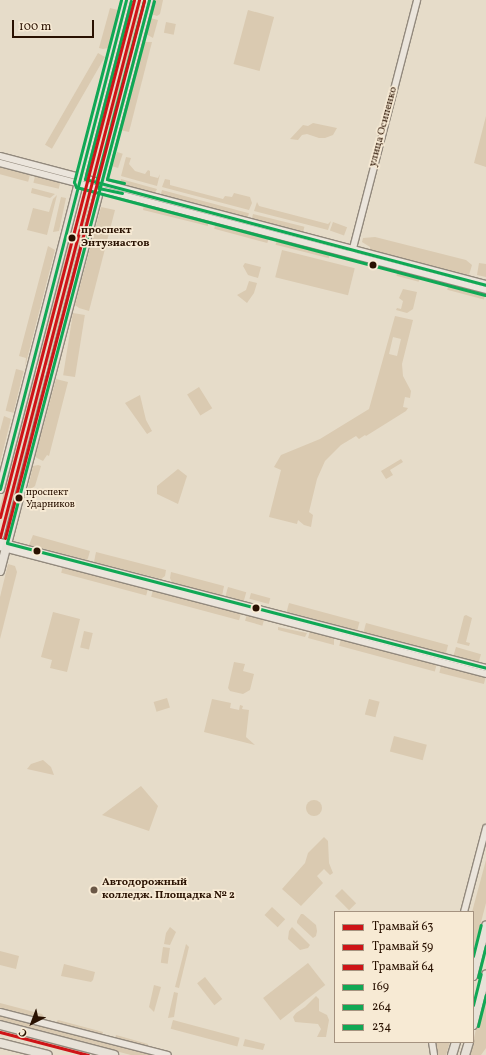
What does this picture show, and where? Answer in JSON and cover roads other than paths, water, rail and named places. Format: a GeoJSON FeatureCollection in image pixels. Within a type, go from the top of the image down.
{"type":"FeatureCollection","features":[{"type":"Feature","properties":{"kind":"main road"},"geometry":{"type":"LineString","coordinates":[[0,489],[126,0]]}},
{"type":"Feature","properties":{"kind":"main road"},"geometry":{"type":"LineString","coordinates":[[0,571],[3,545],[100,186],[148,0]]}},
{"type":"Feature","properties":{"kind":"main road"},"geometry":{"type":"LineString","coordinates":[[474,972],[486,926]]}},
{"type":"Feature","properties":{"kind":"main road"},"geometry":{"type":"LineString","coordinates":[[474,1021],[486,975]]}},
{"type":"Feature","properties":{"kind":"main road"},"geometry":{"type":"LineString","coordinates":[[0,1026],[114,1055]]}},
{"type":"Feature","properties":{"kind":"main road"},"geometry":{"type":"LineString","coordinates":[[0,1043],[48,1055]]}},
{"type":"Feature","properties":{"kind":"main road"},"geometry":{"type":"LineString","coordinates":[[452,1055],[456,1043]]}},
{"type":"Feature","properties":{"kind":"main road"},"geometry":{"type":"LineString","coordinates":[[465,1055],[469,1043]]}},
{"type":"Feature","properties":{"kind":"street","name":"улица Осипенко"},"geometry":{"type":"LineString","coordinates":[[352,252],[417,0]]}},
{"type":"Feature","properties":{"kind":"street"},"geometry":{"type":"LineString","coordinates":[[0,156],[100,186],[352,252],[486,290]]}},
{"type":"Feature","properties":{"kind":"street"},"geometry":{"type":"LineString","coordinates":[[0,163],[80,180]]}},
{"type":"Feature","properties":{"kind":"street"},"geometry":{"type":"LineString","coordinates":[[352,252],[486,284]]}},
{"type":"Feature","properties":{"kind":"street"},"geometry":{"type":"LineString","coordinates":[[3,545],[486,668]]}},
{"type":"Feature","properties":{"kind":"street"},"geometry":{"type":"LineString","coordinates":[[3,545],[486,674]]}},
{"type":"Feature","properties":{"kind":"street"},"geometry":{"type":"LineString","coordinates":[[464,911],[486,828]]}},
{"type":"Feature","properties":{"kind":"street"},"geometry":{"type":"LineString","coordinates":[[0,1012],[168,1055]]}},
{"type":"Feature","properties":{"kind":"street"},"geometry":{"type":"LineString","coordinates":[[432,1043],[434,1055]]}},
{"type":"Feature","properties":{"kind":"tram line","name":"64"},"geometry":{"type":"LineString","coordinates":[[0,517],[134,0]]}},
{"type":"Feature","properties":{"kind":"tram line","name":"63"},"geometry":{"type":"LineString","coordinates":[[0,537],[139,0]]}},
{"type":"Feature","properties":{"kind":"tram line","name":"59"},"geometry":{"type":"LineString","coordinates":[[5,538],[144,1]]}},
{"type":"Feature","properties":{"kind":"tram line","name":"63"},"geometry":{"type":"LineString","coordinates":[[0,1032],[88,1055]]}},
{"type":"Feature","properties":{"kind":"place","name":"проспект Энтузиастов"},"geometry":{"type":"Point","coordinates":[72,238]}},
{"type":"Feature","properties":{"kind":"place","name":"проспект Ударников"},"geometry":{"type":"Point","coordinates":[19,498]}},
{"type":"Feature","properties":{"kind":"place","name":"Автодорожный колледж. Площадка № 2"},"geometry":{"type":"Point","coordinates":[94,890]}}]}
